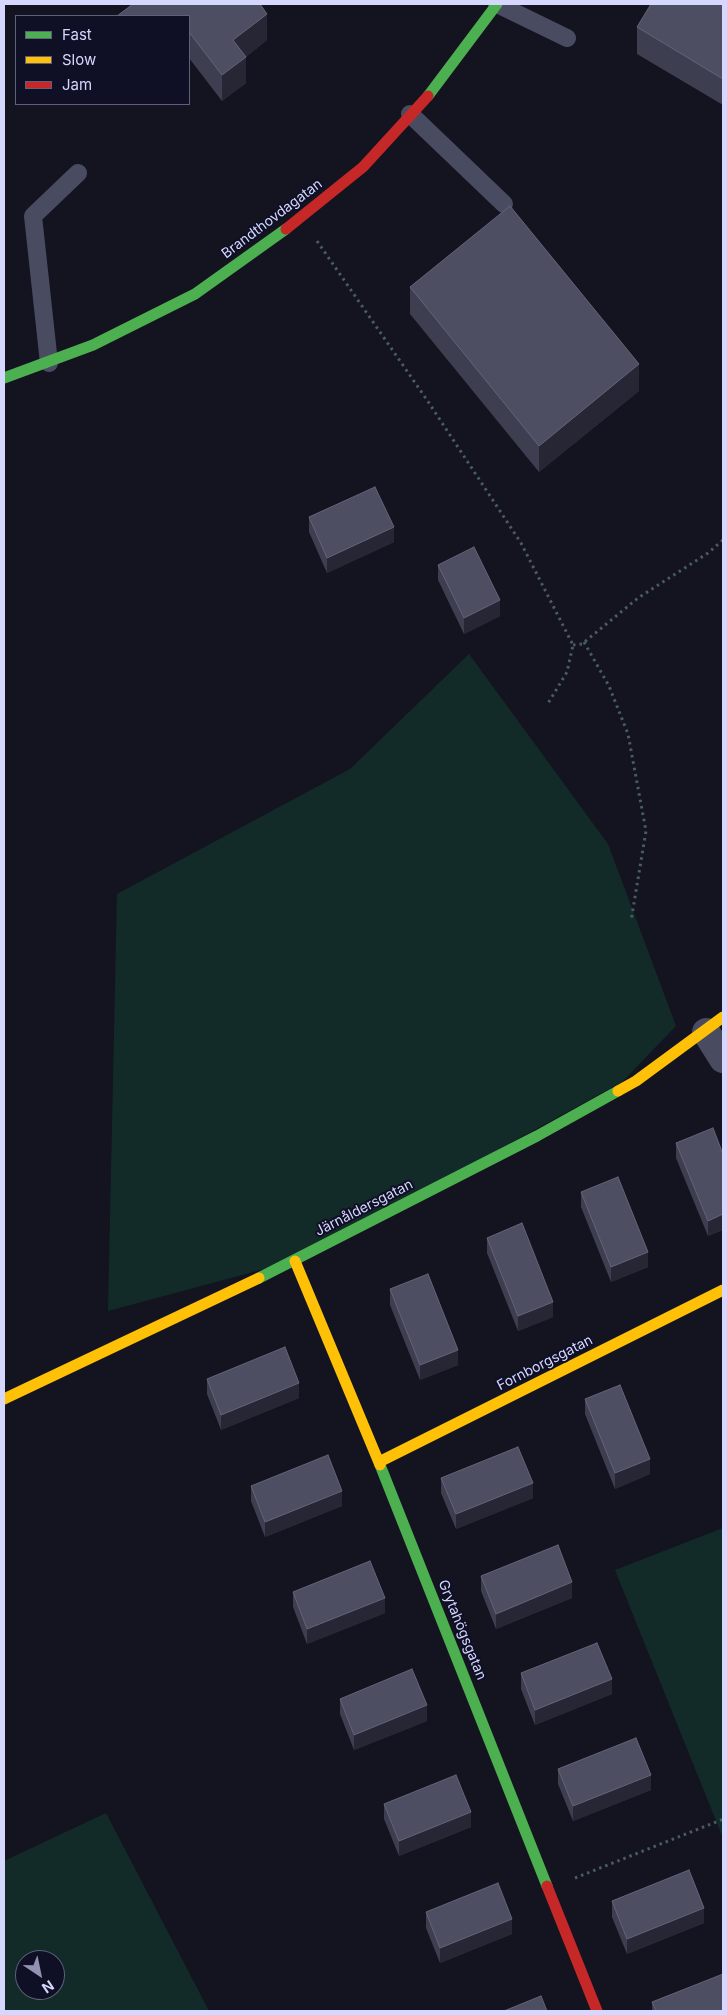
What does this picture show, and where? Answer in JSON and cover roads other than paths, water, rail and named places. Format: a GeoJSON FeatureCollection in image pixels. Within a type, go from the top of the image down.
{"type":"FeatureCollection","features":[{"type":"Feature","properties":{"kind":"street","name":"Brandthovdagatan"},"geometry":{"type":"LineString","coordinates":[[4,378],[93,345],[195,294],[301,218],[363,167],[432,90],[497,4]]}},
{"type":"Feature","properties":{"kind":"street"},"geometry":{"type":"LineString","coordinates":[[715,1024],[723,1059]]}},
{"type":"Feature","properties":{"kind":"street","name":"Järnåldersgatan"},"geometry":{"type":"LineString","coordinates":[[4,1399],[295,1261],[537,1136],[636,1081],[715,1024]]}},
{"type":"Feature","properties":{"kind":"street","name":"Grytahögsgatan"},"geometry":{"type":"LineString","coordinates":[[295,1261],[379,1462],[597,2011]]}},
{"type":"Feature","properties":{"kind":"street","name":"Fornborgsgatan"},"geometry":{"type":"LineString","coordinates":[[379,1462],[723,1290]]}},
{"type":"Feature","properties":{"kind":"lane"},"geometry":{"type":"LineString","coordinates":[[497,4],[567,38]]}},
{"type":"Feature","properties":{"kind":"lane"},"geometry":{"type":"LineString","coordinates":[[410,114],[504,204]]}},
{"type":"Feature","properties":{"kind":"lane"},"geometry":{"type":"LineString","coordinates":[[48,363],[33,216],[78,173]]}}]}
